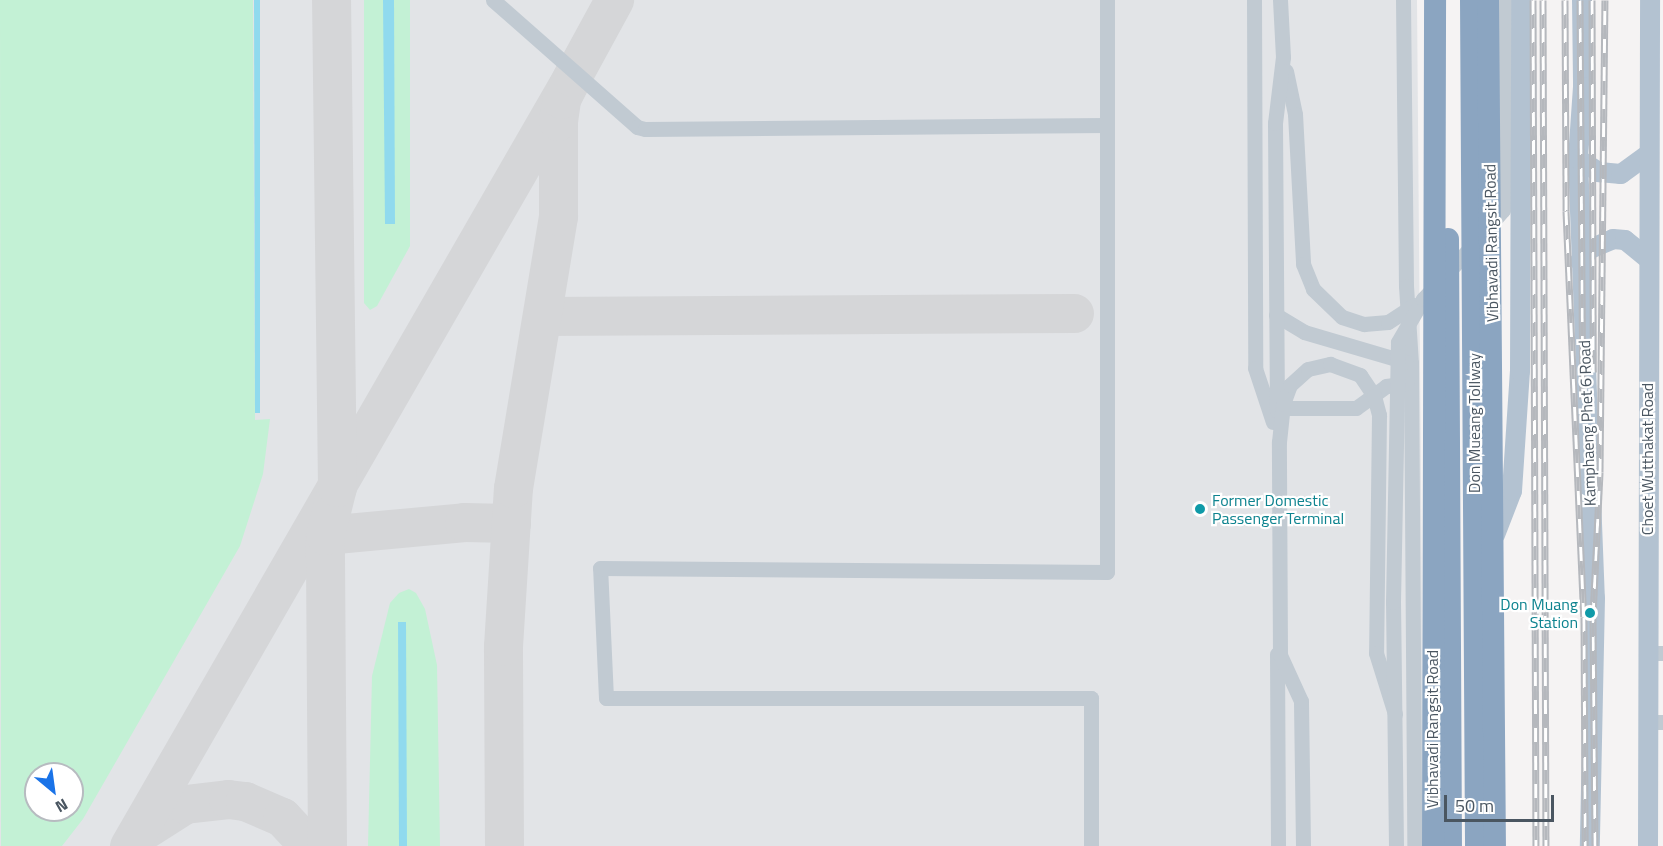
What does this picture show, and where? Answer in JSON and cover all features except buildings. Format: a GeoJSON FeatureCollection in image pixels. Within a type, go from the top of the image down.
{"type":"FeatureCollection","features":[{"type":"Feature","properties":{"kind":"highway","name":"Vibhavadi Rangsit Road"},"geometry":{"type":"LineString","coordinates":[[1433,846],[1432,371],[1436,0]]}},
{"type":"Feature","properties":{"kind":"highway","name":"Don Mueang Tollway"},"geometry":{"type":"LineString","coordinates":[[1447,0],[1451,846]]}},
{"type":"Feature","properties":{"kind":"highway","name":"Don Mueang Tollway"},"geometry":{"type":"LineString","coordinates":[[1471,0],[1476,846]]}},
{"type":"Feature","properties":{"kind":"highway","name":"Vibhavadi Rangsit Road"},"geometry":{"type":"LineString","coordinates":[[1488,0],[1495,536],[1495,846]]}},
{"type":"Feature","properties":{"kind":"main road"},"geometry":{"type":"LineString","coordinates":[[1495,536],[1512,491],[1520,371],[1521,0]]}},
{"type":"Feature","properties":{"kind":"main road","name":"Kamphaeng Phet 6 Road"},"geometry":{"type":"LineString","coordinates":[[1582,0],[1583,87],[1578,159],[1580,261],[1595,598],[1590,846]]}},
{"type":"Feature","properties":{"kind":"main road","name":"Choet Wutthakat Road"},"geometry":{"type":"LineString","coordinates":[[1648,846],[1656,817],[1655,462],[1647,258],[1650,0]]}},
{"type":"Feature","properties":{"kind":"main road"},"geometry":{"type":"LineString","coordinates":[[1578,159],[1599,172],[1621,174],[1649,154]]}},
{"type":"Feature","properties":{"kind":"main road"},"geometry":{"type":"LineString","coordinates":[[1580,261],[1590,249],[1613,240],[1625,240],[1647,258]]}},
{"type":"Feature","properties":{"kind":"lane"},"geometry":{"type":"LineString","coordinates":[[493,0],[637,127],[645,129],[1106,125]]}},
{"type":"Feature","properties":{"kind":"lane"},"geometry":{"type":"LineString","coordinates":[[1091,846],[1091,698],[606,698],[600,568],[1107,572],[1107,0]]}},
{"type":"Feature","properties":{"kind":"lane"},"geometry":{"type":"LineString","coordinates":[[1254,0],[1255,368],[1279,442]]}},
{"type":"Feature","properties":{"kind":"lane"},"geometry":{"type":"LineString","coordinates":[[1280,0],[1283,57],[1295,114],[1303,264],[1313,289],[1325,305],[1342,317],[1364,324],[1388,322],[1423,299]]}},
{"type":"Feature","properties":{"kind":"lane"},"geometry":{"type":"LineString","coordinates":[[1403,0],[1406,286],[1411,383],[1413,846]]}},
{"type":"Feature","properties":{"kind":"lane"},"geometry":{"type":"LineString","coordinates":[[1396,846],[1393,602],[1398,342],[1423,299],[1503,210],[1506,185],[1505,0]]}},
{"type":"Feature","properties":{"kind":"lane"},"geometry":{"type":"LineString","coordinates":[[1278,846],[1275,123],[1283,57]]}},
{"type":"Feature","properties":{"kind":"lane"},"geometry":{"type":"LineString","coordinates":[[1276,315],[1304,332],[1432,371]]}},
{"type":"Feature","properties":{"kind":"lane"},"geometry":{"type":"LineString","coordinates":[[1304,846],[1301,701],[1280,655],[1279,442],[1283,404],[1290,385],[1308,369],[1330,364],[1348,368],[1360,375],[1374,396],[1379,415],[1376,653],[1395,714]]}},
{"type":"Feature","properties":{"kind":"lane"},"geometry":{"type":"LineString","coordinates":[[1277,408],[1356,408],[1386,386],[1411,383]]}},
{"type":"Feature","properties":{"kind":"shaded area"},"geometry":{"type":"Polygon","coordinates":[[[0,0],[1417,0],[1424,846],[0,846],[0,0]]]}},
{"type":"Feature","properties":{"kind":"green space"},"geometry":{"type":"Polygon","coordinates":[[[0,0],[253,0],[255,420],[270,419],[263,474],[240,546],[84,817],[84,762],[24,762],[24,822],[81,822],[62,846],[1,846],[0,0]]]}},
{"type":"Feature","properties":{"kind":"green space"},"geometry":{"type":"Polygon","coordinates":[[[364,0],[410,0],[410,246],[377,306],[370,310],[364,303],[364,0]]]}},
{"type":"Feature","properties":{"kind":"green space"},"geometry":{"type":"Polygon","coordinates":[[[409,589],[416,593],[425,609],[437,665],[440,846],[368,846],[372,676],[390,603],[399,593],[409,589]]]}},
{"type":"Feature","properties":{"kind":"water"},"geometry":{"type":"Polygon","coordinates":[[[254,0],[260,0],[260,413],[255,413],[254,0]]]}},
{"type":"Feature","properties":{"kind":"water"},"geometry":{"type":"Polygon","coordinates":[[[383,0],[394,0],[395,224],[385,224],[383,0]]]}},
{"type":"Feature","properties":{"kind":"water"},"geometry":{"type":"Polygon","coordinates":[[[398,622],[406,622],[407,846],[399,846],[398,622]]]}},
{"type":"Feature","properties":{"kind":"taxiway"},"geometry":{"type":"LineString","coordinates":[[327,846],[325,535],[337,487],[331,0]]}},
{"type":"Feature","properties":{"kind":"taxiway"},"geometry":{"type":"LineString","coordinates":[[504,846],[503,646],[513,488],[558,216],[558,121],[561,99],[614,0]]}},
{"type":"Feature","properties":{"kind":"taxiway"},"geometry":{"type":"LineString","coordinates":[[129,846],[572,77]]}},
{"type":"Feature","properties":{"kind":"taxiway"},"geometry":{"type":"LineString","coordinates":[[543,316],[1074,313]]}},
{"type":"Feature","properties":{"kind":"taxiway"},"geometry":{"type":"LineString","coordinates":[[325,535],[464,522],[511,523]]}},
{"type":"Feature","properties":{"kind":"taxiway"},"geometry":{"type":"LineString","coordinates":[[141,832],[185,804],[228,799],[245,801],[282,817],[309,846]]}},
{"type":"Feature","properties":{"kind":"railway"},"geometry":{"type":"LineString","coordinates":[[1533,0],[1536,846]]}},
{"type":"Feature","properties":{"kind":"railway"},"geometry":{"type":"LineString","coordinates":[[1543,0],[1546,846]]}},
{"type":"Feature","properties":{"kind":"railway"},"geometry":{"type":"LineString","coordinates":[[1565,0],[1566,211],[1584,617],[1585,846]]}},
{"type":"Feature","properties":{"kind":"railway"},"geometry":{"type":"LineString","coordinates":[[1580,0],[1583,399]]}},
{"type":"Feature","properties":{"kind":"railway"},"geometry":{"type":"LineString","coordinates":[[1592,0],[1593,372]]}},
{"type":"Feature","properties":{"kind":"railway"},"geometry":{"type":"LineString","coordinates":[[1595,846],[1593,616],[1600,472],[1605,0]]}},
{"type":"Feature","properties":{"kind":"place","name":"Former Domestic Passenger Terminal"},"geometry":{"type":"Point","coordinates":[1200,509]}},
{"type":"Feature","properties":{"kind":"place","name":"Don Muang Station"},"geometry":{"type":"Point","coordinates":[1590,613]}}]}
